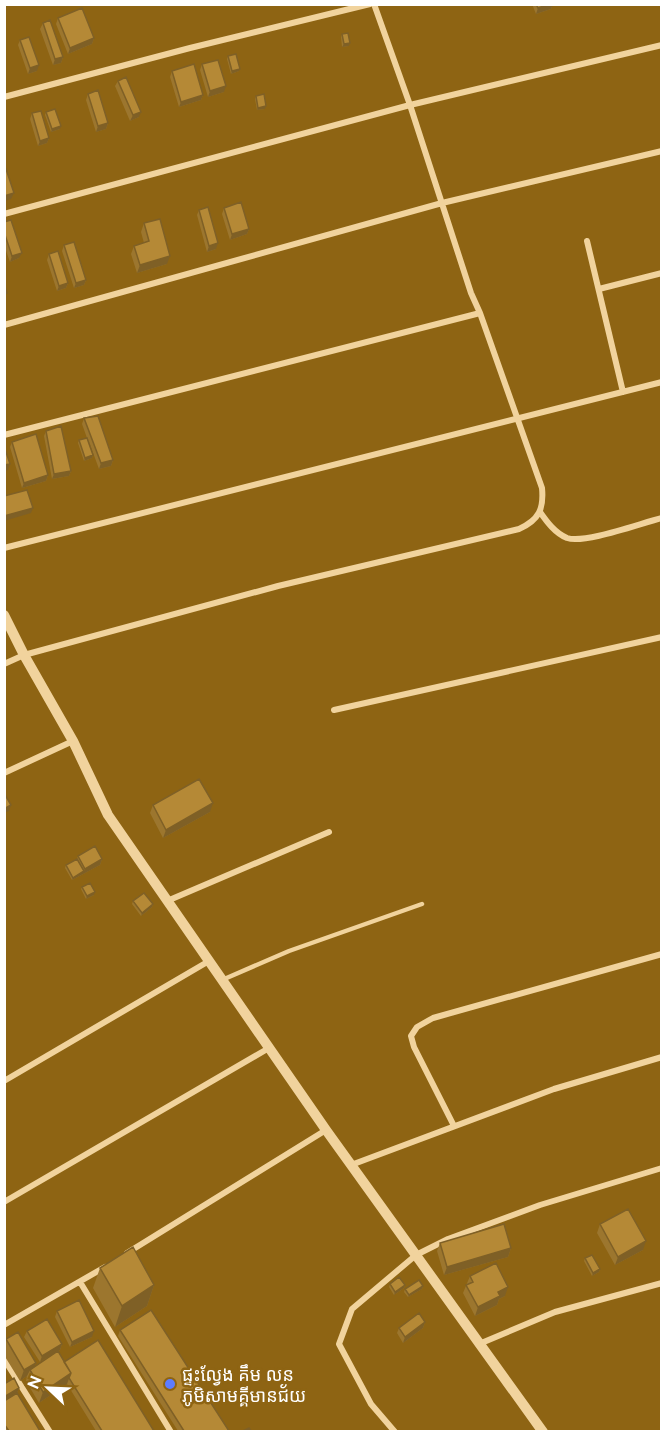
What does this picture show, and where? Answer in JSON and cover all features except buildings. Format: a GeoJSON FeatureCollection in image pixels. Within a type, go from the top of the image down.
{"type":"FeatureCollection","features":[{"type":"Feature","properties":{"kind":"street"},"geometry":{"type":"LineString","coordinates":[[4,97],[369,4]]}},
{"type":"Feature","properties":{"kind":"street"},"geometry":{"type":"LineString","coordinates":[[4,664],[24,655],[278,586],[519,530],[536,519],[540,512],[543,501],[542,488],[471,293],[410,105],[374,4]]}},
{"type":"Feature","properties":{"kind":"street"},"geometry":{"type":"LineString","coordinates":[[4,214],[410,105],[662,45]]}},
{"type":"Feature","properties":{"kind":"street"},"geometry":{"type":"LineString","coordinates":[[4,325],[442,203],[662,151]]}},
{"type":"Feature","properties":{"kind":"street"},"geometry":{"type":"LineString","coordinates":[[587,241],[623,392]]}},
{"type":"Feature","properties":{"kind":"street"},"geometry":{"type":"LineString","coordinates":[[599,289],[662,273]]}},
{"type":"Feature","properties":{"kind":"street"},"geometry":{"type":"LineString","coordinates":[[4,435],[480,313]]}},
{"type":"Feature","properties":{"kind":"street"},"geometry":{"type":"LineString","coordinates":[[4,548],[662,382]]}},
{"type":"Feature","properties":{"kind":"street"},"geometry":{"type":"LineString","coordinates":[[540,512],[548,524],[564,537],[579,540],[662,518]]}},
{"type":"Feature","properties":{"kind":"street"},"geometry":{"type":"LineString","coordinates":[[4,615],[73,741],[108,814],[326,1130],[543,1431]]}},
{"type":"Feature","properties":{"kind":"street"},"geometry":{"type":"LineString","coordinates":[[334,710],[662,637]]}},
{"type":"Feature","properties":{"kind":"street"},"geometry":{"type":"LineString","coordinates":[[4,772],[73,741]]}},
{"type":"Feature","properties":{"kind":"street"},"geometry":{"type":"LineString","coordinates":[[168,901],[329,832]]}},
{"type":"Feature","properties":{"kind":"street"},"geometry":{"type":"LineString","coordinates":[[454,1126],[414,1047],[411,1036],[417,1028],[433,1018],[662,954]]}},
{"type":"Feature","properties":{"kind":"street"},"geometry":{"type":"LineString","coordinates":[[4,1081],[209,961]]}},
{"type":"Feature","properties":{"kind":"street"},"geometry":{"type":"LineString","coordinates":[[4,1202],[269,1048]]}},
{"type":"Feature","properties":{"kind":"street"},"geometry":{"type":"LineString","coordinates":[[351,1165],[554,1089],[662,1057]]}},
{"type":"Feature","properties":{"kind":"street"},"geometry":{"type":"LineString","coordinates":[[119,1258],[326,1130]]}},
{"type":"Feature","properties":{"kind":"street"},"geometry":{"type":"LineString","coordinates":[[396,1431],[371,1404],[339,1344],[352,1309],[416,1255],[448,1239],[540,1205],[662,1168]]}},
{"type":"Feature","properties":{"kind":"street"},"geometry":{"type":"LineString","coordinates":[[4,1325],[109,1264]]}},
{"type":"Feature","properties":{"kind":"street"},"geometry":{"type":"LineString","coordinates":[[80,1282],[171,1431]]}},
{"type":"Feature","properties":{"kind":"street"},"geometry":{"type":"LineString","coordinates":[[479,1344],[555,1312],[662,1283]]}},
{"type":"Feature","properties":{"kind":"street"},"geometry":{"type":"LineString","coordinates":[[4,1359],[50,1431]]}},
{"type":"Feature","properties":{"kind":"lane"},"geometry":{"type":"LineString","coordinates":[[222,980],[289,951],[422,904]]}},
{"type":"Feature","properties":{"kind":"place","name":"ផ្ទះល្វែង គឹម លន ភូមិសាមគ្គីមានជ័យ"},"geometry":{"type":"Point","coordinates":[170,1384]}}]}
